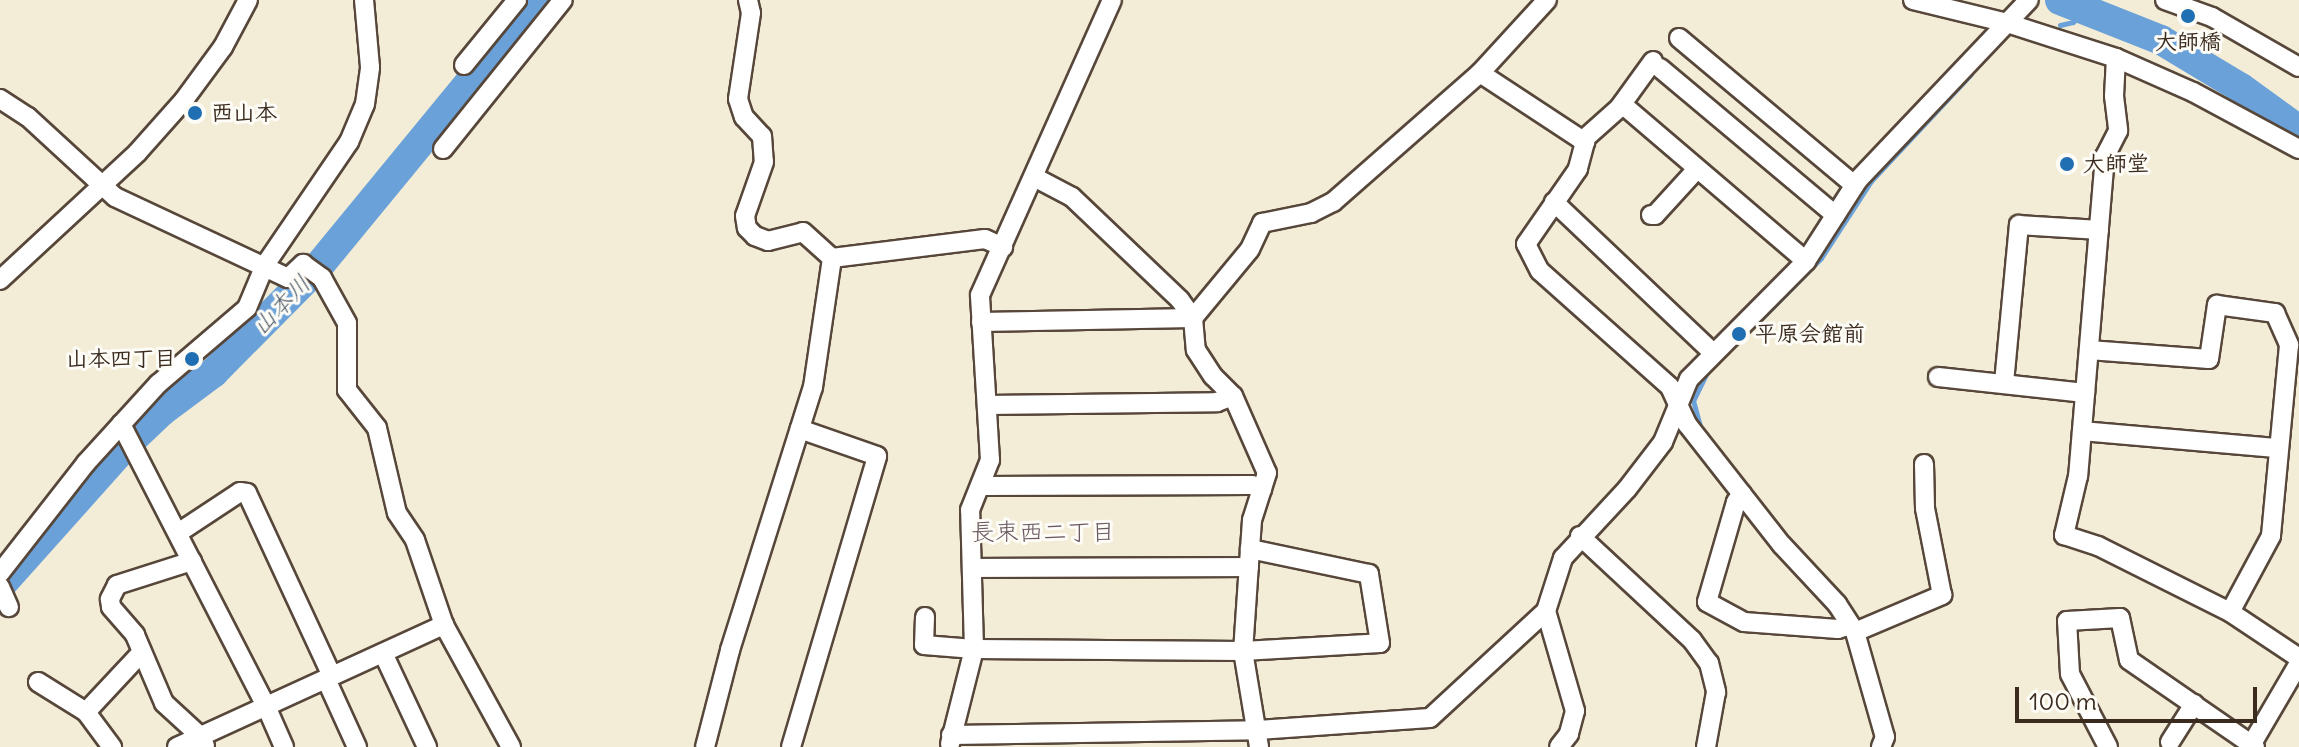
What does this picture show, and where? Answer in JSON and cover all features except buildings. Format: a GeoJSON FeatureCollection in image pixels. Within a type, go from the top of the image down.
{"type":"FeatureCollection","features":[{"type":"Feature","properties":{"kind":"street"},"geometry":{"type":"LineString","coordinates":[[0,280],[137,153],[184,100],[223,47],[248,0]]}},
{"type":"Feature","properties":{"kind":"street"},"geometry":{"type":"LineString","coordinates":[[0,573],[121,424],[158,384],[247,308],[265,265],[349,142],[365,104],[370,67],[364,0]]}},
{"type":"Feature","properties":{"kind":"street"},"geometry":{"type":"LineString","coordinates":[[464,65],[517,0]]}},
{"type":"Feature","properties":{"kind":"street"},"geometry":{"type":"LineString","coordinates":[[443,149],[563,0]]}},
{"type":"Feature","properties":{"kind":"street"},"geometry":{"type":"LineString","coordinates":[[748,0],[751,13],[738,99],[744,117],[762,136],[764,162],[745,216],[747,228],[768,241],[803,232],[832,258],[985,239],[1003,247]]}},
{"type":"Feature","properties":{"kind":"street"},"geometry":{"type":"LineString","coordinates":[[1112,0],[980,295],[990,460],[983,486],[970,510],[974,649],[951,741],[1259,738],[1430,718],[1546,611],[1563,558],[1580,536],[1627,489],[1663,442],[1689,379],[1712,352],[1806,261],[1854,185],[2029,0]]}},
{"type":"Feature","properties":{"kind":"street"},"geometry":{"type":"LineString","coordinates":[[981,322],[1193,318],[1250,249],[1262,223],[1311,213],[1333,202],[1480,73],[1547,0]]}},
{"type":"Feature","properties":{"kind":"street"},"geometry":{"type":"LineString","coordinates":[[1913,0],[2011,18],[2116,58],[2193,92],[2299,149]]}},
{"type":"Feature","properties":{"kind":"street"},"geometry":{"type":"LineString","coordinates":[[2165,0],[2212,17],[2299,67]]}},
{"type":"Feature","properties":{"kind":"street"},"geometry":{"type":"LineString","coordinates":[[1679,38],[1854,185]]}},
{"type":"Feature","properties":{"kind":"street"},"geometry":{"type":"LineString","coordinates":[[2108,747],[2070,674],[2067,621],[2120,618],[2129,660],[2252,746],[2299,661],[2230,612],[2098,546],[2064,535],[2078,476],[2105,156],[2118,131],[2114,96],[2116,58]]}},
{"type":"Feature","properties":{"kind":"street"},"geometry":{"type":"LineString","coordinates":[[1835,215],[1657,64],[1622,104],[1582,141],[1578,169],[1526,244],[1540,271],[1670,387],[1687,424],[1782,545],[1837,604],[1853,629],[1885,737],[1881,747]]}},
{"type":"Feature","properties":{"kind":"street"},"geometry":{"type":"LineString","coordinates":[[1480,73],[1582,141]]}},
{"type":"Feature","properties":{"kind":"street"},"geometry":{"type":"LineString","coordinates":[[0,99],[28,117],[115,197],[288,278],[303,264],[322,278],[347,323],[347,390],[377,428],[397,513],[415,540],[444,625],[511,747]]}},
{"type":"Feature","properties":{"kind":"street"},"geometry":{"type":"LineString","coordinates":[[1622,104],[1806,261]]}},
{"type":"Feature","properties":{"kind":"street"},"geometry":{"type":"LineString","coordinates":[[1651,215],[1655,215],[1697,169]]}},
{"type":"Feature","properties":{"kind":"street"},"geometry":{"type":"LineString","coordinates":[[1034,177],[1072,197],[1180,300],[1193,318],[1196,350],[1213,376],[1233,396],[1267,473],[1252,520],[1243,651],[1259,738]]}},
{"type":"Feature","properties":{"kind":"street"},"geometry":{"type":"LineString","coordinates":[[1554,202],[1712,352]]}},
{"type":"Feature","properties":{"kind":"street"},"geometry":{"type":"LineString","coordinates":[[2004,383],[2019,225],[2099,230]]}},
{"type":"Feature","properties":{"kind":"street"},"geometry":{"type":"LineString","coordinates":[[705,747],[730,650],[813,387],[832,258]]}},
{"type":"Feature","properties":{"kind":"street"},"geometry":{"type":"LineString","coordinates":[[2089,350],[2209,359],[2217,305],[2275,313],[2289,345],[2271,536],[2230,612]]}},
{"type":"Feature","properties":{"kind":"street"},"geometry":{"type":"LineString","coordinates":[[1938,377],[2085,393]]}},
{"type":"Feature","properties":{"kind":"street"},"geometry":{"type":"LineString","coordinates":[[987,405],[1217,402],[1233,396]]}},
{"type":"Feature","properties":{"kind":"street"},"geometry":{"type":"LineString","coordinates":[[121,424],[266,706],[284,747]]}},
{"type":"Feature","properties":{"kind":"street"},"geometry":{"type":"LineString","coordinates":[[791,747],[877,456],[800,429]]}},
{"type":"Feature","properties":{"kind":"street"},"geometry":{"type":"LineString","coordinates":[[2082,431],[2278,448]]}},
{"type":"Feature","properties":{"kind":"street"},"geometry":{"type":"LineString","coordinates":[[1742,494],[1736,502],[1707,602],[1744,622],[1853,629],[1942,595],[1925,508],[1924,464]]}},
{"type":"Feature","properties":{"kind":"street"},"geometry":{"type":"LineString","coordinates":[[983,486],[1252,485],[1262,489]]}},
{"type":"Feature","properties":{"kind":"street"},"geometry":{"type":"LineString","coordinates":[[178,533],[240,492],[247,493],[357,747]]}},
{"type":"Feature","properties":{"kind":"street"},"geometry":{"type":"LineString","coordinates":[[1580,536],[1692,640],[1709,663],[1716,692],[1706,747]]}},
{"type":"Feature","properties":{"kind":"street"},"geometry":{"type":"LineString","coordinates":[[925,617],[924,645],[974,649],[1243,651],[1380,643],[1369,574],[1249,558],[972,568]]}},
{"type":"Feature","properties":{"kind":"street"},"geometry":{"type":"LineString","coordinates":[[192,561],[117,585],[110,599],[111,607],[135,635],[164,703],[203,742]]}},
{"type":"Feature","properties":{"kind":"street"},"geometry":{"type":"LineString","coordinates":[[0,587],[9,607]]}},
{"type":"Feature","properties":{"kind":"street"},"geometry":{"type":"LineString","coordinates":[[1546,611],[1575,711],[1569,734],[1559,747]]}},
{"type":"Feature","properties":{"kind":"street"},"geometry":{"type":"LineString","coordinates":[[177,747],[203,742],[266,706],[444,625]]}},
{"type":"Feature","properties":{"kind":"street"},"geometry":{"type":"LineString","coordinates":[[86,712],[142,652]]}},
{"type":"Feature","properties":{"kind":"street"},"geometry":{"type":"LineString","coordinates":[[383,653],[427,747]]}},
{"type":"Feature","properties":{"kind":"street"},"geometry":{"type":"LineString","coordinates":[[38,682],[86,712],[112,747]]}},
{"type":"Feature","properties":{"kind":"street"},"geometry":{"type":"LineString","coordinates":[[2170,742],[2194,704]]}},
{"type":"Feature","properties":{"kind":"waterway","name":"山本川"},"geometry":{"type":"LineString","coordinates":[[0,586],[126,445],[162,411],[213,373],[318,267],[537,0]]}},
{"type":"Feature","properties":{"kind":"waterway","name":"山本川"},"geometry":{"type":"LineString","coordinates":[[2060,0],[2161,40],[2241,88],[2299,130]]}},
{"type":"Feature","properties":{"kind":"waterway"},"geometry":{"type":"LineString","coordinates":[[2060,25],[2073,22],[2085,10]]}},
{"type":"Feature","properties":{"kind":"waterway"},"geometry":{"type":"LineString","coordinates":[[1757,323],[1821,258],[1871,181],[1971,74]]}},
{"type":"Feature","properties":{"kind":"waterway"},"geometry":{"type":"LineString","coordinates":[[1701,430],[1693,401],[1707,372]]}},
{"type":"Feature","properties":{"kind":"place","name":"大師橋"},"geometry":{"type":"Point","coordinates":[2188,16]}},
{"type":"Feature","properties":{"kind":"place","name":"西山本"},"geometry":{"type":"Point","coordinates":[195,113]}},
{"type":"Feature","properties":{"kind":"place","name":"大師堂"},"geometry":{"type":"Point","coordinates":[2067,164]}},
{"type":"Feature","properties":{"kind":"place","name":"平原会館前"},"geometry":{"type":"Point","coordinates":[1739,334]}},
{"type":"Feature","properties":{"kind":"place","name":"山本四丁目"},"geometry":{"type":"Point","coordinates":[192,359]}},
{"type":"Feature","properties":{"kind":"district","name":"長束西二丁目"},"geometry":{"type":"Point","coordinates":[1043,532]}}]}
